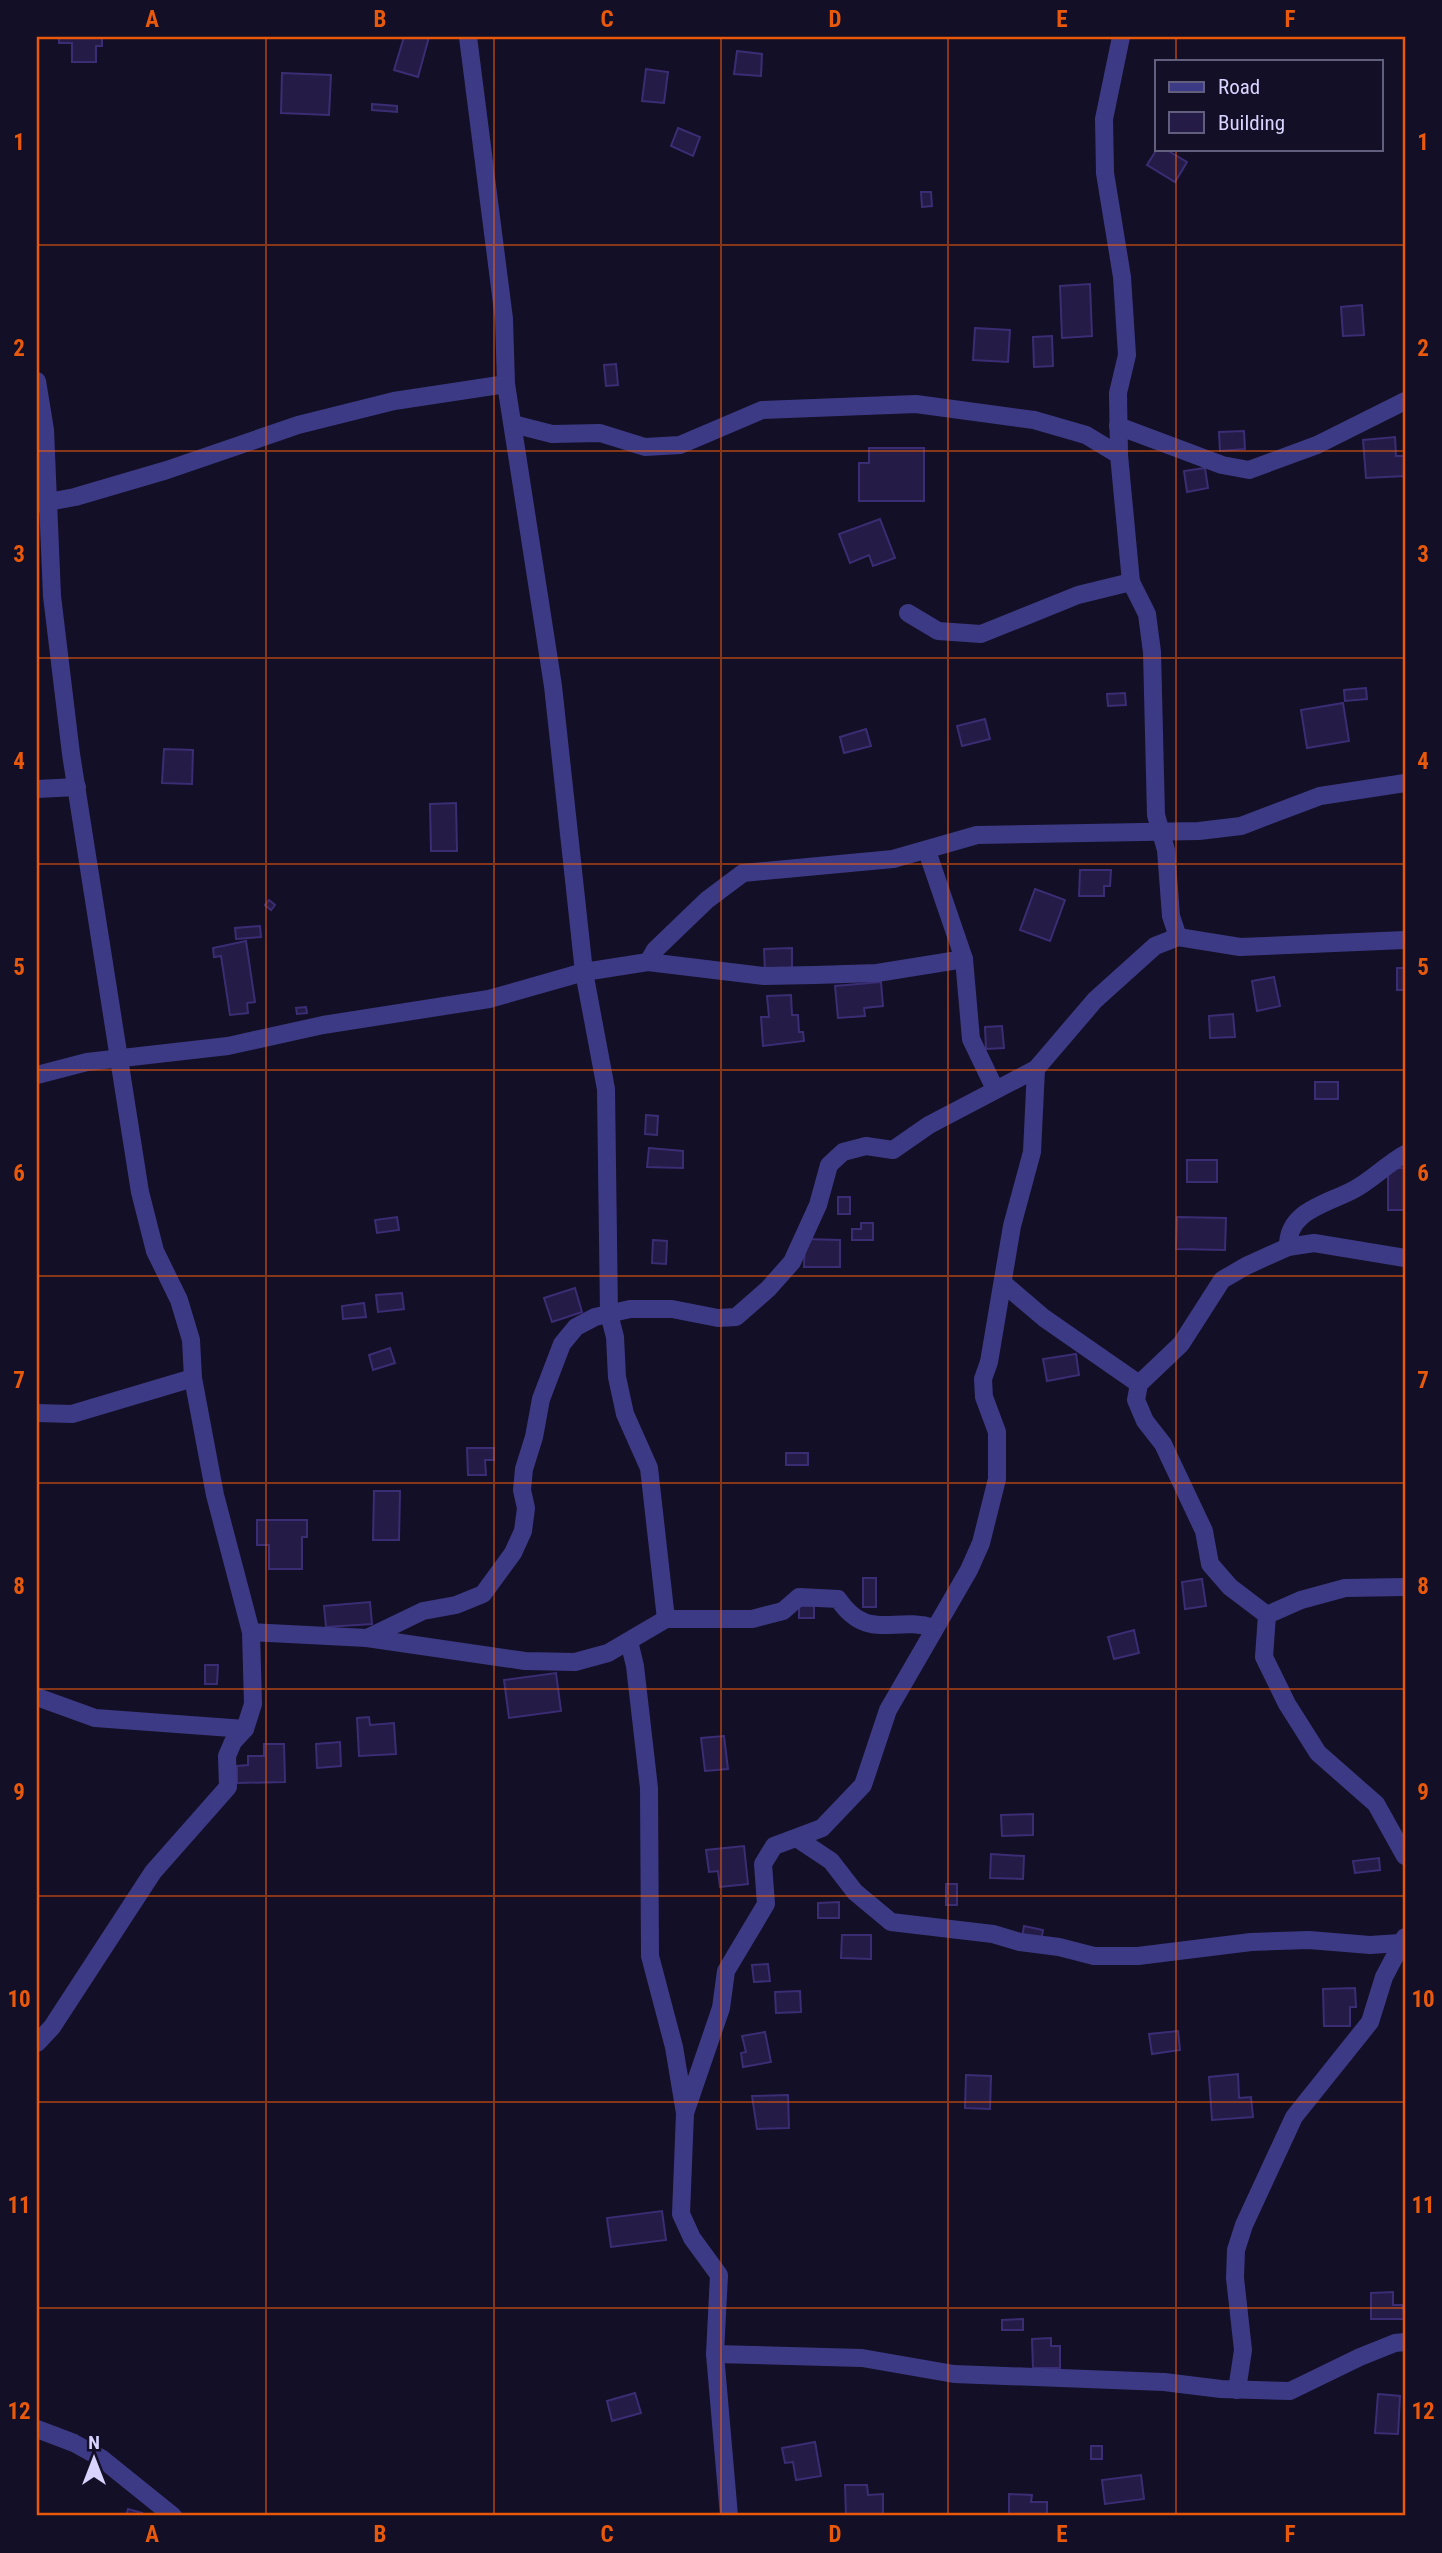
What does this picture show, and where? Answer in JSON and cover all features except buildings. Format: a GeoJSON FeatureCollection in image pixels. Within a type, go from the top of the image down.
{"type":"FeatureCollection","features":[{"type":"Feature","properties":{"kind":"street"},"geometry":{"type":"LineString","coordinates":[[468,37],[504,320],[506,384],[553,687],[584,972],[606,1089],[609,1314],[615,1337],[617,1377],[625,1414],[649,1468],[666,1619]]}},
{"type":"Feature","properties":{"kind":"street"},"geometry":{"type":"LineString","coordinates":[[1121,37],[1104,119],[1105,173],[1122,277],[1126,355],[1118,393],[1119,455],[1131,582],[1147,614],[1153,652],[1156,815],[1166,850],[1171,916],[1178,937]]}},
{"type":"Feature","properties":{"kind":"street"},"geometry":{"type":"LineString","coordinates":[[37,381],[45,430],[42,503],[52,596],[77,788],[118,1058],[141,1192],[155,1251],[179,1300],[191,1340],[193,1378],[215,1495],[251,1632],[253,1704],[244,1729],[233,1742],[227,1756],[228,1787],[153,1872],[67,2005],[37,2043]]}},
{"type":"Feature","properties":{"kind":"street"},"geometry":{"type":"LineString","coordinates":[[42,503],[75,497],[167,470],[298,425],[394,401],[506,384]]}},
{"type":"Feature","properties":{"kind":"street"},"geometry":{"type":"LineString","coordinates":[[1118,426],[1222,465],[1249,470],[1317,445],[1405,401]]}},
{"type":"Feature","properties":{"kind":"street"},"geometry":{"type":"LineString","coordinates":[[513,424],[552,434],[600,433],[645,447],[680,445],[761,410],[916,404],[1034,420],[1086,435],[1119,455]]}},
{"type":"Feature","properties":{"kind":"street"},"geometry":{"type":"LineString","coordinates":[[908,613],[938,631],[981,634],[1078,595],[1131,582]]}},
{"type":"Feature","properties":{"kind":"street"},"geometry":{"type":"LineString","coordinates":[[648,962],[655,950],[707,900],[743,873],[894,859],[977,835],[1160,831],[1241,826],[1320,796],[1405,783]]}},
{"type":"Feature","properties":{"kind":"street"},"geometry":{"type":"LineString","coordinates":[[37,789],[77,788]]}},
{"type":"Feature","properties":{"kind":"street"},"geometry":{"type":"LineString","coordinates":[[927,851],[964,959],[971,1039],[995,1089]]}},
{"type":"Feature","properties":{"kind":"street"},"geometry":{"type":"LineString","coordinates":[[366,1638],[423,1611],[456,1605],[482,1594],[499,1574],[523,1531],[526,1508],[522,1490],[524,1469],[550,1369],[562,1344],[576,1327],[595,1317],[653,1308],[694,1311],[718,1318],[736,1317],[761,1296],[792,1262],[818,1205],[829,1165],[843,1152],[866,1146],[894,1150],[929,1125],[1036,1069],[1095,1000],[1156,946],[1178,937],[1240,947],[1405,940]]}},
{"type":"Feature","properties":{"kind":"street"},"geometry":{"type":"LineString","coordinates":[[37,1075],[87,1062],[228,1046],[323,1025],[489,999],[584,972],[648,962],[764,976],[877,973],[964,959]]}},
{"type":"Feature","properties":{"kind":"street"},"geometry":{"type":"LineString","coordinates":[[685,2113],[721,2008],[726,1971],[766,1904],[763,1864],[774,1846],[822,1828],[863,1785],[887,1710],[969,1570],[981,1543],[997,1479],[997,1432],[984,1397],[983,1379],[1012,1226],[1032,1152],[1036,1069]]}},
{"type":"Feature","properties":{"kind":"street"},"geometry":{"type":"LineString","coordinates":[[1289,1247],[1288,1237],[1294,1223],[1309,1210],[1356,1188],[1405,1153]]}},
{"type":"Feature","properties":{"kind":"street"},"geometry":{"type":"LineString","coordinates":[[1266,1615],[1230,1587],[1210,1563],[1204,1531],[1163,1444],[1144,1421],[1136,1400],[1139,1384],[1181,1344],[1222,1280],[1289,1247],[1314,1243],[1405,1258]]}},
{"type":"Feature","properties":{"kind":"street"},"geometry":{"type":"LineString","coordinates":[[1003,1283],[1044,1318],[1139,1384]]}},
{"type":"Feature","properties":{"kind":"street"},"geometry":{"type":"LineString","coordinates":[[37,1413],[72,1414],[193,1378]]}},
{"type":"Feature","properties":{"kind":"street"},"geometry":{"type":"LineString","coordinates":[[1266,1615],[1301,1600],[1345,1588],[1405,1587]]}},
{"type":"Feature","properties":{"kind":"street"},"geometry":{"type":"LineString","coordinates":[[251,1632],[366,1638],[525,1661],[575,1662],[608,1653],[666,1619],[752,1619],[783,1611],[799,1597],[838,1599],[849,1615],[880,1628],[925,1625],[934,1628]]}},
{"type":"Feature","properties":{"kind":"street"},"geometry":{"type":"LineString","coordinates":[[1266,1615],[1264,1657],[1287,1704],[1318,1753],[1376,1804],[1405,1856]]}},
{"type":"Feature","properties":{"kind":"street"},"geometry":{"type":"LineString","coordinates":[[629,1641],[635,1666],[649,1788],[650,1956],[674,2047],[685,2113],[681,2214],[692,2238],[719,2275],[715,2354],[729,2516]]}},
{"type":"Feature","properties":{"kind":"street"},"geometry":{"type":"LineString","coordinates":[[37,1697],[95,1718],[244,1729]]}},
{"type":"Feature","properties":{"kind":"street"},"geometry":{"type":"LineString","coordinates":[[798,1839],[831,1861],[855,1892],[891,1922],[993,1934],[1094,1956],[1138,1956],[1251,1942],[1309,1940],[1370,1945],[1403,1940]]}},
{"type":"Feature","properties":{"kind":"street"},"geometry":{"type":"LineString","coordinates":[[1237,2390],[1242,2350],[1236,2250],[1244,2225],[1294,2117],[1370,2022],[1384,1977],[1403,1940]]}},
{"type":"Feature","properties":{"kind":"street"},"geometry":{"type":"LineString","coordinates":[[715,2354],[862,2358],[954,2374],[1164,2382],[1237,2390],[1290,2391],[1360,2357],[1395,2343],[1405,2342]]}},
{"type":"Feature","properties":{"kind":"street"},"geometry":{"type":"LineString","coordinates":[[37,2430],[74,2443],[101,2458],[135,2489],[173,2516]]}}]}
